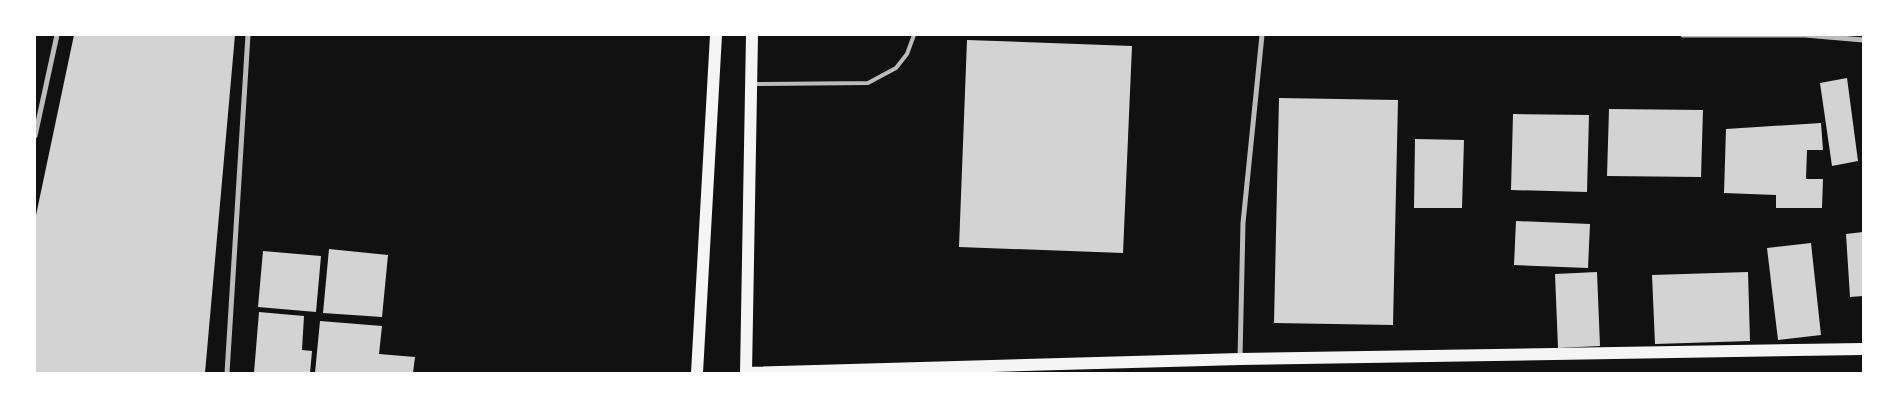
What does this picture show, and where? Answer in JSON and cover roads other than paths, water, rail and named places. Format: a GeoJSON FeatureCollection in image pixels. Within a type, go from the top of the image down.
{"type":"FeatureCollection","features":[{"type":"Feature","properties":{"kind":"main road"},"geometry":{"type":"LineString","coordinates":[[697,373],[716,35]]}},
{"type":"Feature","properties":{"kind":"main road"},"geometry":{"type":"LineString","coordinates":[[752,35],[746,373],[1240,359],[1863,349]]}},
{"type":"Feature","properties":{"kind":"street"},"geometry":{"type":"LineString","coordinates":[[35,136],[57,35]]}},
{"type":"Feature","properties":{"kind":"street"},"geometry":{"type":"LineString","coordinates":[[227,373],[248,35]]}},
{"type":"Feature","properties":{"kind":"street"},"geometry":{"type":"LineString","coordinates":[[1240,359],[1244,223],[1262,35]]}},
{"type":"Feature","properties":{"kind":"street"},"geometry":{"type":"LineString","coordinates":[[1683,35],[1805,35],[1863,40]]}},
{"type":"Feature","properties":{"kind":"lane"},"geometry":{"type":"LineString","coordinates":[[751,84],[868,84],[896,68],[907,54],[914,35]]}}]}
